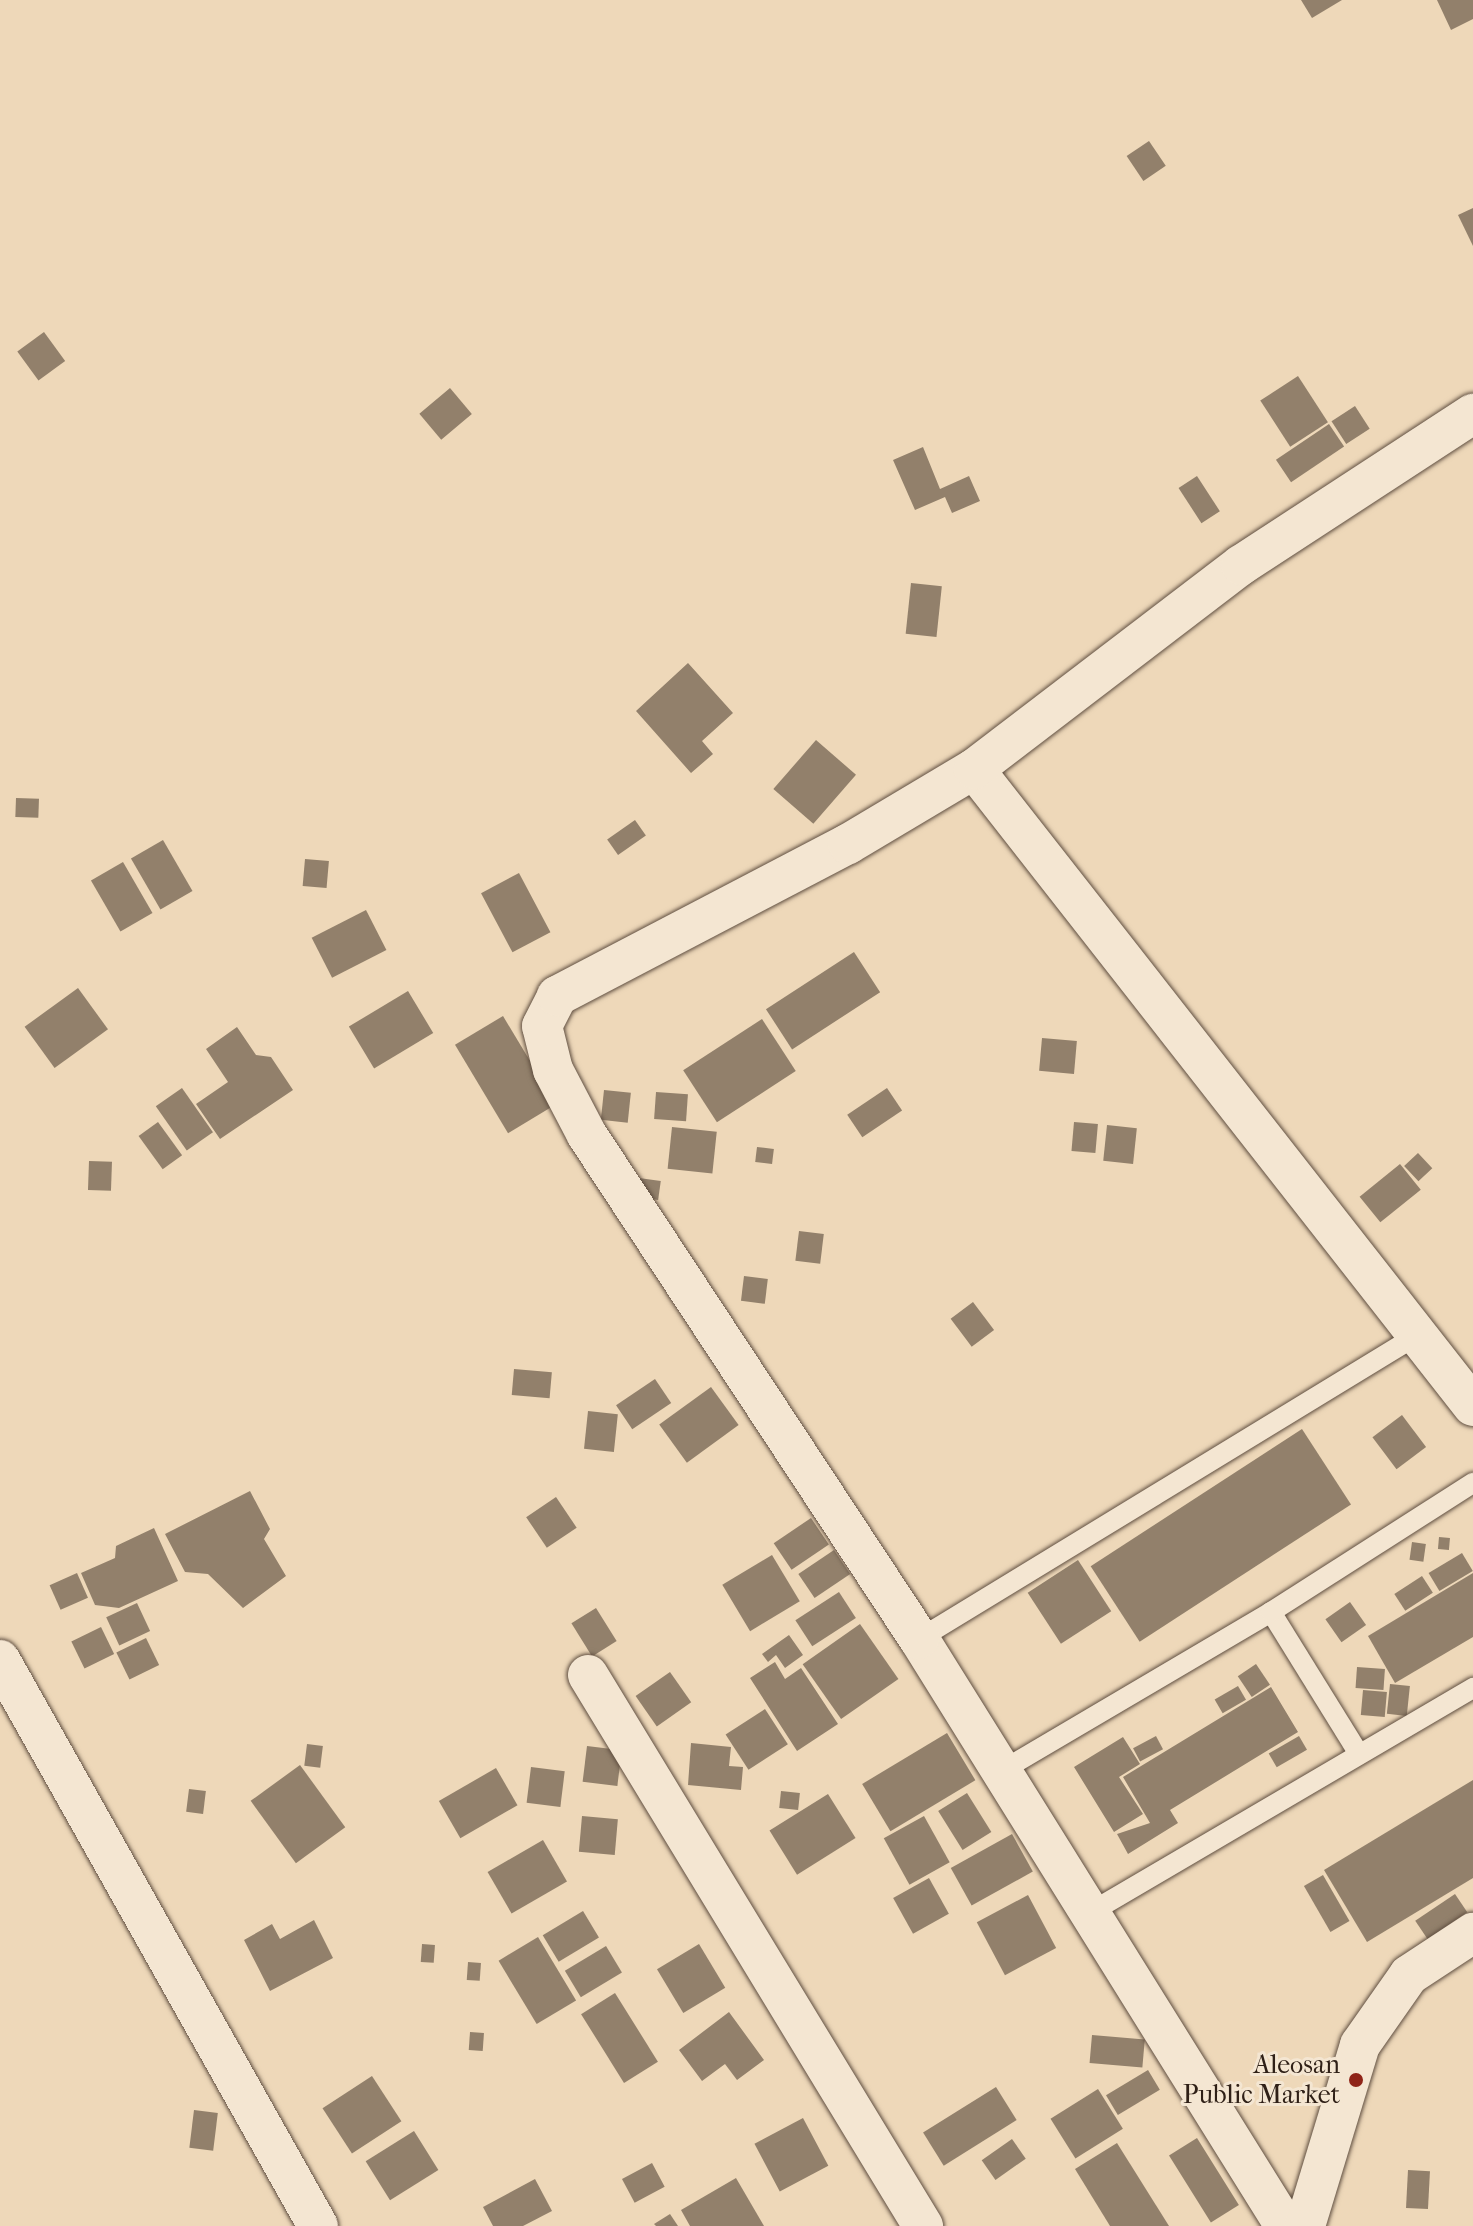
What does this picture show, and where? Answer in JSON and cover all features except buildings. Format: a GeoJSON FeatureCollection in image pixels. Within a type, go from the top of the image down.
{"type":"FeatureCollection","features":[{"type":"Feature","properties":{"kind":"street"},"geometry":{"type":"LineString","coordinates":[[1285,2226],[1086,1915],[1003,1770],[587,1135],[553,1070],[542,1026],[557,996],[848,844],[974,769],[1241,565],[1473,414]]}},
{"type":"Feature","properties":{"kind":"street"},"geometry":{"type":"LineString","coordinates":[[974,769],[1473,1406]]}},
{"type":"Feature","properties":{"kind":"street"},"geometry":{"type":"LineString","coordinates":[[0,1660],[318,2226]]}},
{"type":"Feature","properties":{"kind":"street"},"geometry":{"type":"LineString","coordinates":[[588,1675],[923,2226]]}},
{"type":"Feature","properties":{"kind":"street"},"geometry":{"type":"LineString","coordinates":[[1305,2226],[1360,2045],[1409,1975],[1473,1933]]}},
{"type":"Feature","properties":{"kind":"lane"},"geometry":{"type":"LineString","coordinates":[[919,1639],[1416,1336]]}},
{"type":"Feature","properties":{"kind":"lane"},"geometry":{"type":"LineString","coordinates":[[1003,1770],[1271,1612],[1473,1483]]}},
{"type":"Feature","properties":{"kind":"lane"},"geometry":{"type":"LineString","coordinates":[[1271,1612],[1359,1754]]}},
{"type":"Feature","properties":{"kind":"lane"},"geometry":{"type":"LineString","coordinates":[[1086,1915],[1473,1688]]}},
{"type":"Feature","properties":{"kind":"place","name":"Aleosan Public Market"},"geometry":{"type":"Point","coordinates":[1356,2080]}}]}
